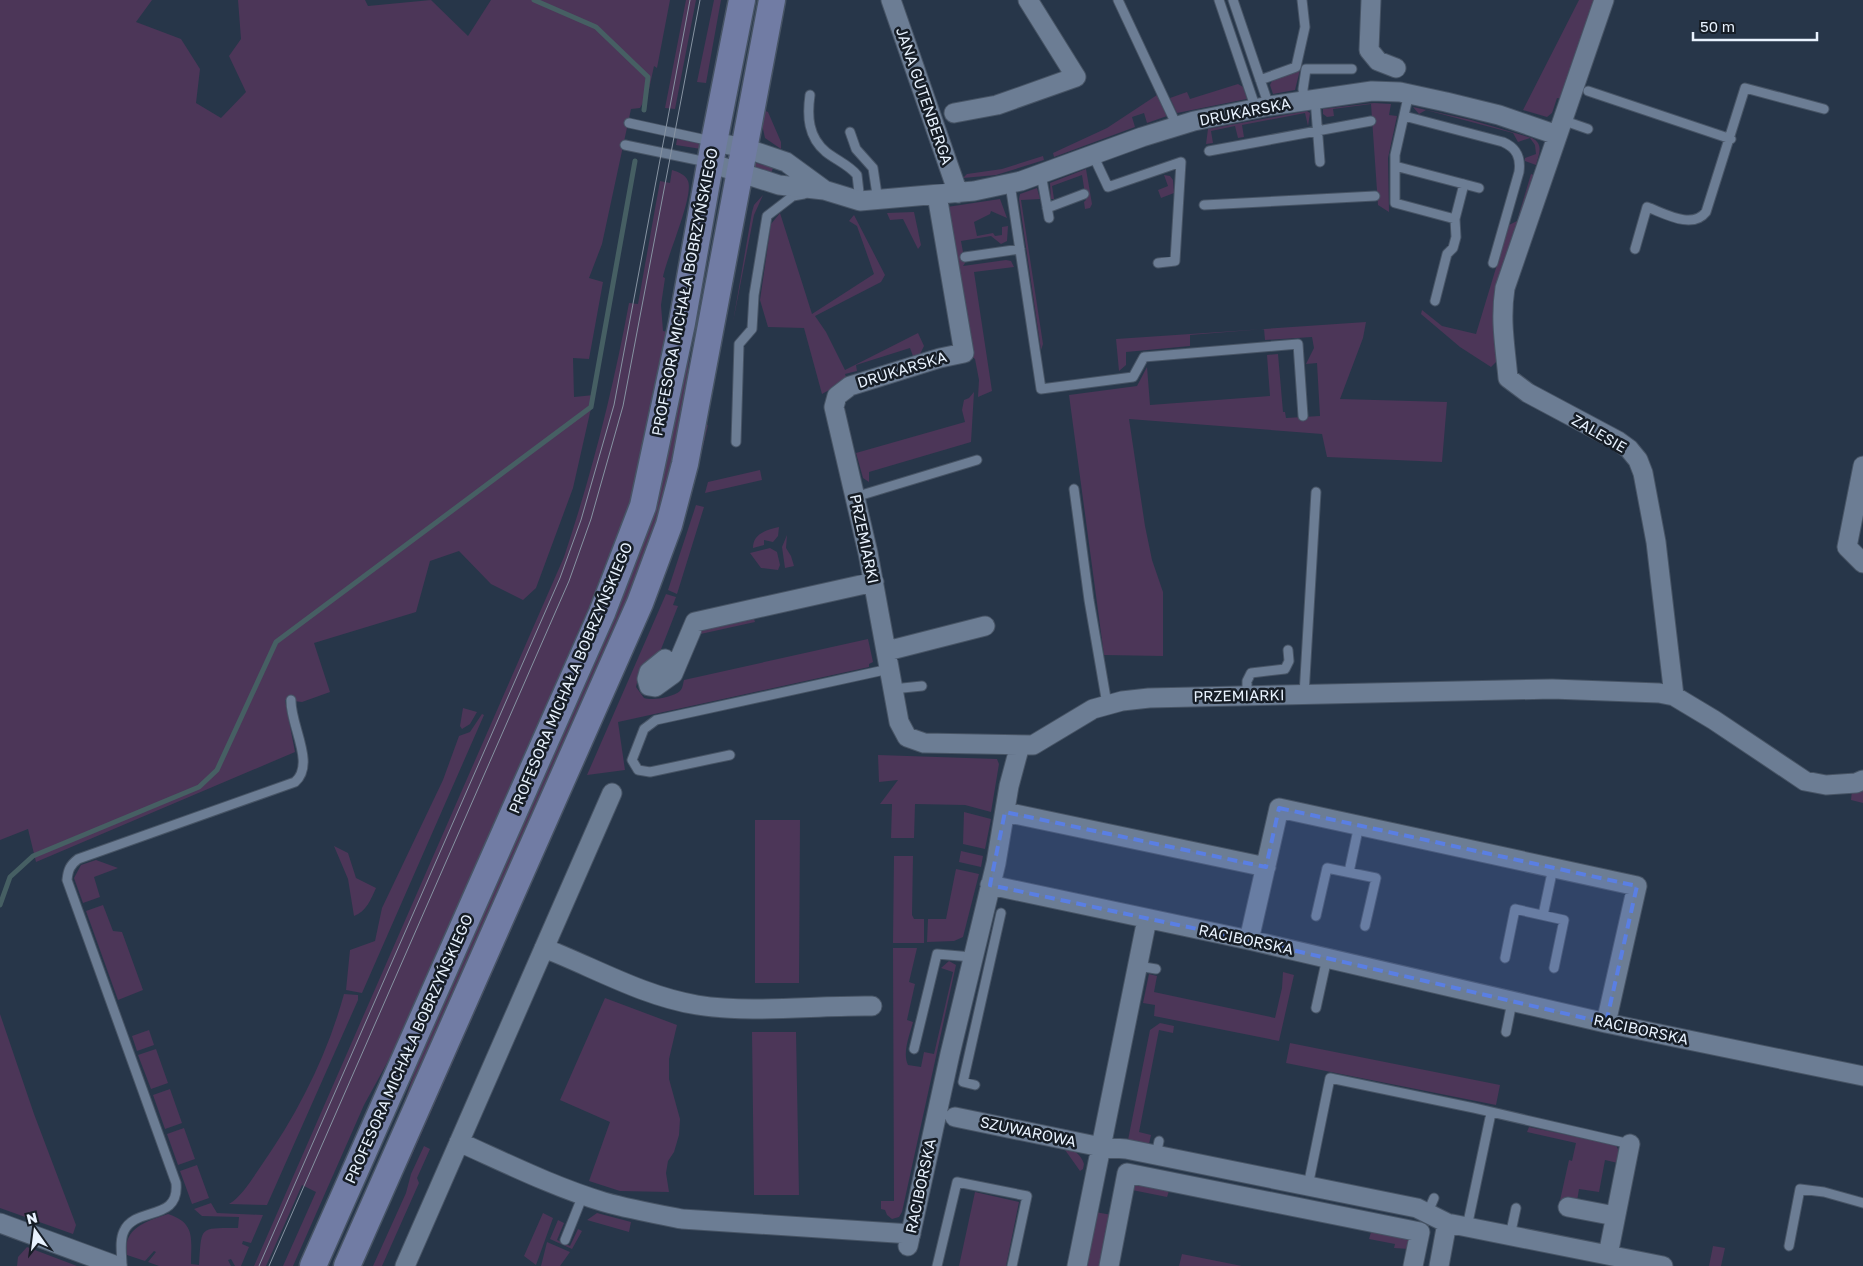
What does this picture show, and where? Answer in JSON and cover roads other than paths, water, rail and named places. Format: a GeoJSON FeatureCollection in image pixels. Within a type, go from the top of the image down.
{"type":"FeatureCollection","features":[{"type":"Feature","properties":{"kind":"main road","name":"PROFESORA MICHAŁA BOBRZYŃSKIEGO"},"geometry":{"type":"LineString","coordinates":[[313,1266],[598,622],[643,506],[682,323],[712,152],[742,0]]}},
{"type":"Feature","properties":{"kind":"main road","name":"PROFESORA MICHAŁA BOBRZYŃSKIEGO"},"geometry":{"type":"LineString","coordinates":[[347,1266],[640,603],[669,525],[685,464],[772,0]]}},
{"type":"Feature","properties":{"kind":"street","name":"JANA GUTENBERGA"},"geometry":{"type":"LineString","coordinates":[[891,0],[958,193]]}},
{"type":"Feature","properties":{"kind":"street"},"geometry":{"type":"LineString","coordinates":[[954,113],[997,105],[1076,77],[1028,0]]}},
{"type":"Feature","properties":{"kind":"street","name":"ZALESIE"},"geometry":{"type":"LineString","coordinates":[[1604,0],[1505,288],[1502,326],[1508,378],[1528,394],[1618,441],[1629,449],[1638,460],[1643,473],[1656,542],[1674,696]]}},
{"type":"Feature","properties":{"kind":"street"},"geometry":{"type":"LineString","coordinates":[[1376,1],[1369,50],[1378,61],[1398,61],[1400,92]]}},
{"type":"Feature","properties":{"kind":"street","name":"DRUKARSKA"},"geometry":{"type":"LineString","coordinates":[[712,152],[742,160],[779,185],[824,190],[869,201],[958,193],[1010,184],[1177,126],[1262,108],[1362,91],[1400,92],[1559,128]]}},
{"type":"Feature","properties":{"kind":"street","name":"DRUKARSKA"},"geometry":{"type":"LineString","coordinates":[[846,457],[834,407],[838,396],[844,389],[940,358],[964,353],[937,195]]}},
{"type":"Feature","properties":{"kind":"street","name":"PRZEMIARKI"},"geometry":{"type":"LineString","coordinates":[[846,457],[874,582],[901,728],[912,740],[1033,745],[1077,717],[1107,704],[1148,698],[1552,689],[1647,692],[1674,696]]}},
{"type":"Feature","properties":{"kind":"street"},"geometry":{"type":"LineString","coordinates":[[1863,466],[1847,547],[1863,562]]}},
{"type":"Feature","properties":{"kind":"street"},"geometry":{"type":"LineString","coordinates":[[665,659],[649,672],[646,679],[649,686],[655,687],[672,674],[695,622],[874,582]]}},
{"type":"Feature","properties":{"kind":"street"},"geometry":{"type":"LineString","coordinates":[[887,651],[985,626]]}},
{"type":"Feature","properties":{"kind":"street"},"geometry":{"type":"LineString","coordinates":[[1674,696],[1714,720],[1805,781],[1826,785],[1856,783],[1863,780]]}},
{"type":"Feature","properties":{"kind":"street"},"geometry":{"type":"LineString","coordinates":[[990,886],[1020,745]]}},
{"type":"Feature","properties":{"kind":"street"},"geometry":{"type":"LineString","coordinates":[[405,1266],[612,793]]}},
{"type":"Feature","properties":{"kind":"street"},"geometry":{"type":"LineString","coordinates":[[1249,940],[1279,808],[1637,886],[1606,1023]]}},
{"type":"Feature","properties":{"kind":"street"},"geometry":{"type":"LineString","coordinates":[[1005,812],[1266,868]]}},
{"type":"Feature","properties":{"kind":"street","name":"RACIBORSKA"},"geometry":{"type":"LineString","coordinates":[[583,1195],[628,1208],[682,1219],[910,1240],[955,1032],[990,886],[1249,940],[1606,1023],[1863,1076]]}},
{"type":"Feature","properties":{"kind":"street"},"geometry":{"type":"LineString","coordinates":[[1077,1266],[1147,919]]}},
{"type":"Feature","properties":{"kind":"street"},"geometry":{"type":"LineString","coordinates":[[544,948],[643,990],[697,1005],[742,1008],[872,1006]]}},
{"type":"Feature","properties":{"kind":"street","name":"SZUWAROWA"},"geometry":{"type":"LineString","coordinates":[[955,1117],[1101,1147],[1126,1149],[1158,1148],[1308,1186],[1431,1205],[1447,1223],[1663,1266]]}},
{"type":"Feature","properties":{"kind":"street"},"geometry":{"type":"LineString","coordinates":[[459,1142],[583,1195]]}},
{"type":"Feature","properties":{"kind":"street"},"geometry":{"type":"LineString","coordinates":[[1608,1255],[1630,1144]]}},
{"type":"Feature","properties":{"kind":"street"},"geometry":{"type":"LineString","coordinates":[[1109,1266],[1127,1173],[1420,1232],[1414,1266]]}},
{"type":"Feature","properties":{"kind":"street"},"geometry":{"type":"LineString","coordinates":[[1568,1206],[1615,1216]]}},
{"type":"Feature","properties":{"kind":"street"},"geometry":{"type":"LineString","coordinates":[[0,1223],[116,1266]]}},
{"type":"Feature","properties":{"kind":"street"},"geometry":{"type":"LineString","coordinates":[[1439,1266],[1447,1223]]}},
{"type":"Feature","properties":{"kind":"lane"},"geometry":{"type":"LineString","coordinates":[[1118,0],[1177,126]]}},
{"type":"Feature","properties":{"kind":"lane"},"geometry":{"type":"LineString","coordinates":[[1219,0],[1262,108]]}},
{"type":"Feature","properties":{"kind":"lane"},"geometry":{"type":"LineString","coordinates":[[1233,0],[1260,80],[1262,108]]}},
{"type":"Feature","properties":{"kind":"lane"},"geometry":{"type":"LineString","coordinates":[[1260,80],[1296,67],[1305,27],[1302,0]]}},
{"type":"Feature","properties":{"kind":"lane"},"geometry":{"type":"LineString","coordinates":[[1320,162],[1317,130],[1309,100],[1303,89],[1306,69],[1352,69]]}},
{"type":"Feature","properties":{"kind":"lane"},"geometry":{"type":"LineString","coordinates":[[1635,249],[1647,207],[1689,221],[1703,216],[1708,209],[1745,88],[1824,109]]}},
{"type":"Feature","properties":{"kind":"lane"},"geometry":{"type":"LineString","coordinates":[[1588,91],[1730,139]]}},
{"type":"Feature","properties":{"kind":"lane"},"geometry":{"type":"LineString","coordinates":[[1400,92],[1404,116],[1395,155],[1395,203],[1455,220]]}},
{"type":"Feature","properties":{"kind":"lane"},"geometry":{"type":"LineString","coordinates":[[810,95],[807,116],[815,139],[825,151],[857,175],[869,201]]}},
{"type":"Feature","properties":{"kind":"lane"},"geometry":{"type":"LineString","coordinates":[[1404,116],[1512,146],[1518,154],[1520,163],[1509,196],[1493,263]]}},
{"type":"Feature","properties":{"kind":"lane"},"geometry":{"type":"LineString","coordinates":[[1209,151],[1371,120]]}},
{"type":"Feature","properties":{"kind":"lane"},"geometry":{"type":"LineString","coordinates":[[628,123],[712,152]]}},
{"type":"Feature","properties":{"kind":"lane"},"geometry":{"type":"LineString","coordinates":[[1559,128],[1588,129]]}},
{"type":"Feature","properties":{"kind":"lane"},"geometry":{"type":"LineString","coordinates":[[850,132],[856,149],[873,168],[869,201]]}},
{"type":"Feature","properties":{"kind":"lane"},"geometry":{"type":"LineString","coordinates":[[624,145],[712,152]]}},
{"type":"Feature","properties":{"kind":"lane"},"geometry":{"type":"LineString","coordinates":[[1094,155],[1108,187],[1181,162],[1175,261],[1158,263]]}},
{"type":"Feature","properties":{"kind":"lane"},"geometry":{"type":"LineString","coordinates":[[1395,166],[1479,188]]}},
{"type":"Feature","properties":{"kind":"lane"},"geometry":{"type":"LineString","coordinates":[[1041,174],[1049,218]]}},
{"type":"Feature","properties":{"kind":"lane"},"geometry":{"type":"LineString","coordinates":[[1010,184],[1041,389],[1133,377],[1144,356],[1298,344],[1303,416]]}},
{"type":"Feature","properties":{"kind":"lane"},"geometry":{"type":"LineString","coordinates":[[1435,301],[1447,254],[1453,248],[1456,237],[1455,220],[1464,184]]}},
{"type":"Feature","properties":{"kind":"lane"},"geometry":{"type":"LineString","coordinates":[[736,442],[739,344],[752,329],[754,296],[767,216],[793,196],[824,190]]}},
{"type":"Feature","properties":{"kind":"lane"},"geometry":{"type":"LineString","coordinates":[[1047,208],[1084,194]]}},
{"type":"Feature","properties":{"kind":"lane"},"geometry":{"type":"LineString","coordinates":[[1204,205],[1322,195],[1375,196]]}},
{"type":"Feature","properties":{"kind":"lane"},"geometry":{"type":"LineString","coordinates":[[965,257],[1020,249]]}},
{"type":"Feature","properties":{"kind":"lane"},"geometry":{"type":"LineString","coordinates":[[855,497],[977,460]]}},
{"type":"Feature","properties":{"kind":"lane"},"geometry":{"type":"LineString","coordinates":[[1074,489],[1089,600],[1107,704]]}},
{"type":"Feature","properties":{"kind":"lane"},"geometry":{"type":"LineString","coordinates":[[1304,695],[1316,492]]}},
{"type":"Feature","properties":{"kind":"lane"},"geometry":{"type":"LineString","coordinates":[[1247,696],[1247,681],[1251,673],[1285,669],[1288,661],[1288,650]]}},
{"type":"Feature","properties":{"kind":"lane"},"geometry":{"type":"LineString","coordinates":[[730,755],[650,772],[638,770],[632,760],[644,729],[651,722],[889,669]]}},
{"type":"Feature","properties":{"kind":"lane"},"geometry":{"type":"LineString","coordinates":[[893,689],[922,686]]}},
{"type":"Feature","properties":{"kind":"lane"},"geometry":{"type":"LineString","coordinates":[[122,1266],[124,1230],[133,1221],[169,1205],[175,1196],[176,1183],[67,880],[68,871],[71,864],[78,859],[295,782],[304,771],[304,760],[291,700]]}},
{"type":"Feature","properties":{"kind":"lane"},"geometry":{"type":"LineString","coordinates":[[1349,872],[1359,825]]}},
{"type":"Feature","properties":{"kind":"lane"},"geometry":{"type":"LineString","coordinates":[[1316,916],[1327,868],[1349,872],[1376,878],[1365,926]]}},
{"type":"Feature","properties":{"kind":"lane"},"geometry":{"type":"LineString","coordinates":[[1543,915],[1554,868]]}},
{"type":"Feature","properties":{"kind":"lane"},"geometry":{"type":"LineString","coordinates":[[1505,958],[1515,910],[1543,915],[1564,920],[1554,968]]}},
{"type":"Feature","properties":{"kind":"lane"},"geometry":{"type":"LineString","coordinates":[[975,1085],[963,1082],[1001,913]]}},
{"type":"Feature","properties":{"kind":"lane"},"geometry":{"type":"LineString","coordinates":[[914,1049],[937,954],[971,964],[988,976]]}},
{"type":"Feature","properties":{"kind":"lane"},"geometry":{"type":"LineString","coordinates":[[1316,1008],[1327,958]]}},
{"type":"Feature","properties":{"kind":"lane"},"geometry":{"type":"LineString","coordinates":[[1138,966],[1156,969]]}},
{"type":"Feature","properties":{"kind":"lane"},"geometry":{"type":"LineString","coordinates":[[1506,1032],[1512,1002]]}},
{"type":"Feature","properties":{"kind":"lane"},"geometry":{"type":"LineString","coordinates":[[955,1032],[974,1036]]}},
{"type":"Feature","properties":{"kind":"lane"},"geometry":{"type":"LineString","coordinates":[[1308,1186],[1330,1078],[1630,1144]]}},
{"type":"Feature","properties":{"kind":"lane"},"geometry":{"type":"LineString","coordinates":[[1467,1227],[1491,1113]]}},
{"type":"Feature","properties":{"kind":"lane"},"geometry":{"type":"LineString","coordinates":[[937,1266],[957,1182],[1026,1196],[1012,1266]]}},
{"type":"Feature","properties":{"kind":"lane"},"geometry":{"type":"LineString","coordinates":[[1789,1246],[1800,1189],[1824,1192],[1863,1204]]}},
{"type":"Feature","properties":{"kind":"lane"},"geometry":{"type":"LineString","coordinates":[[565,1240],[583,1195]]}},
{"type":"Feature","properties":{"kind":"lane"},"geometry":{"type":"LineString","coordinates":[[1510,1236],[1516,1208]]}},
{"type":"Feature","properties":{"kind":"waterway"},"geometry":{"type":"LineString","coordinates":[[534,0],[596,27],[648,77],[644,110]]}},
{"type":"Feature","properties":{"kind":"waterway"},"geometry":{"type":"LineString","coordinates":[[0,905],[10,877],[33,856],[199,787],[217,770],[276,642],[591,407],[635,161]]}},
{"type":"Feature","properties":{"kind":"tram line"},"geometry":{"type":"LineString","coordinates":[[259,1266],[560,578],[581,520],[614,405],[690,0]]}},
{"type":"Feature","properties":{"kind":"tram line"},"geometry":{"type":"LineString","coordinates":[[269,1266],[569,581],[591,519],[623,406],[700,0]]}}]}
